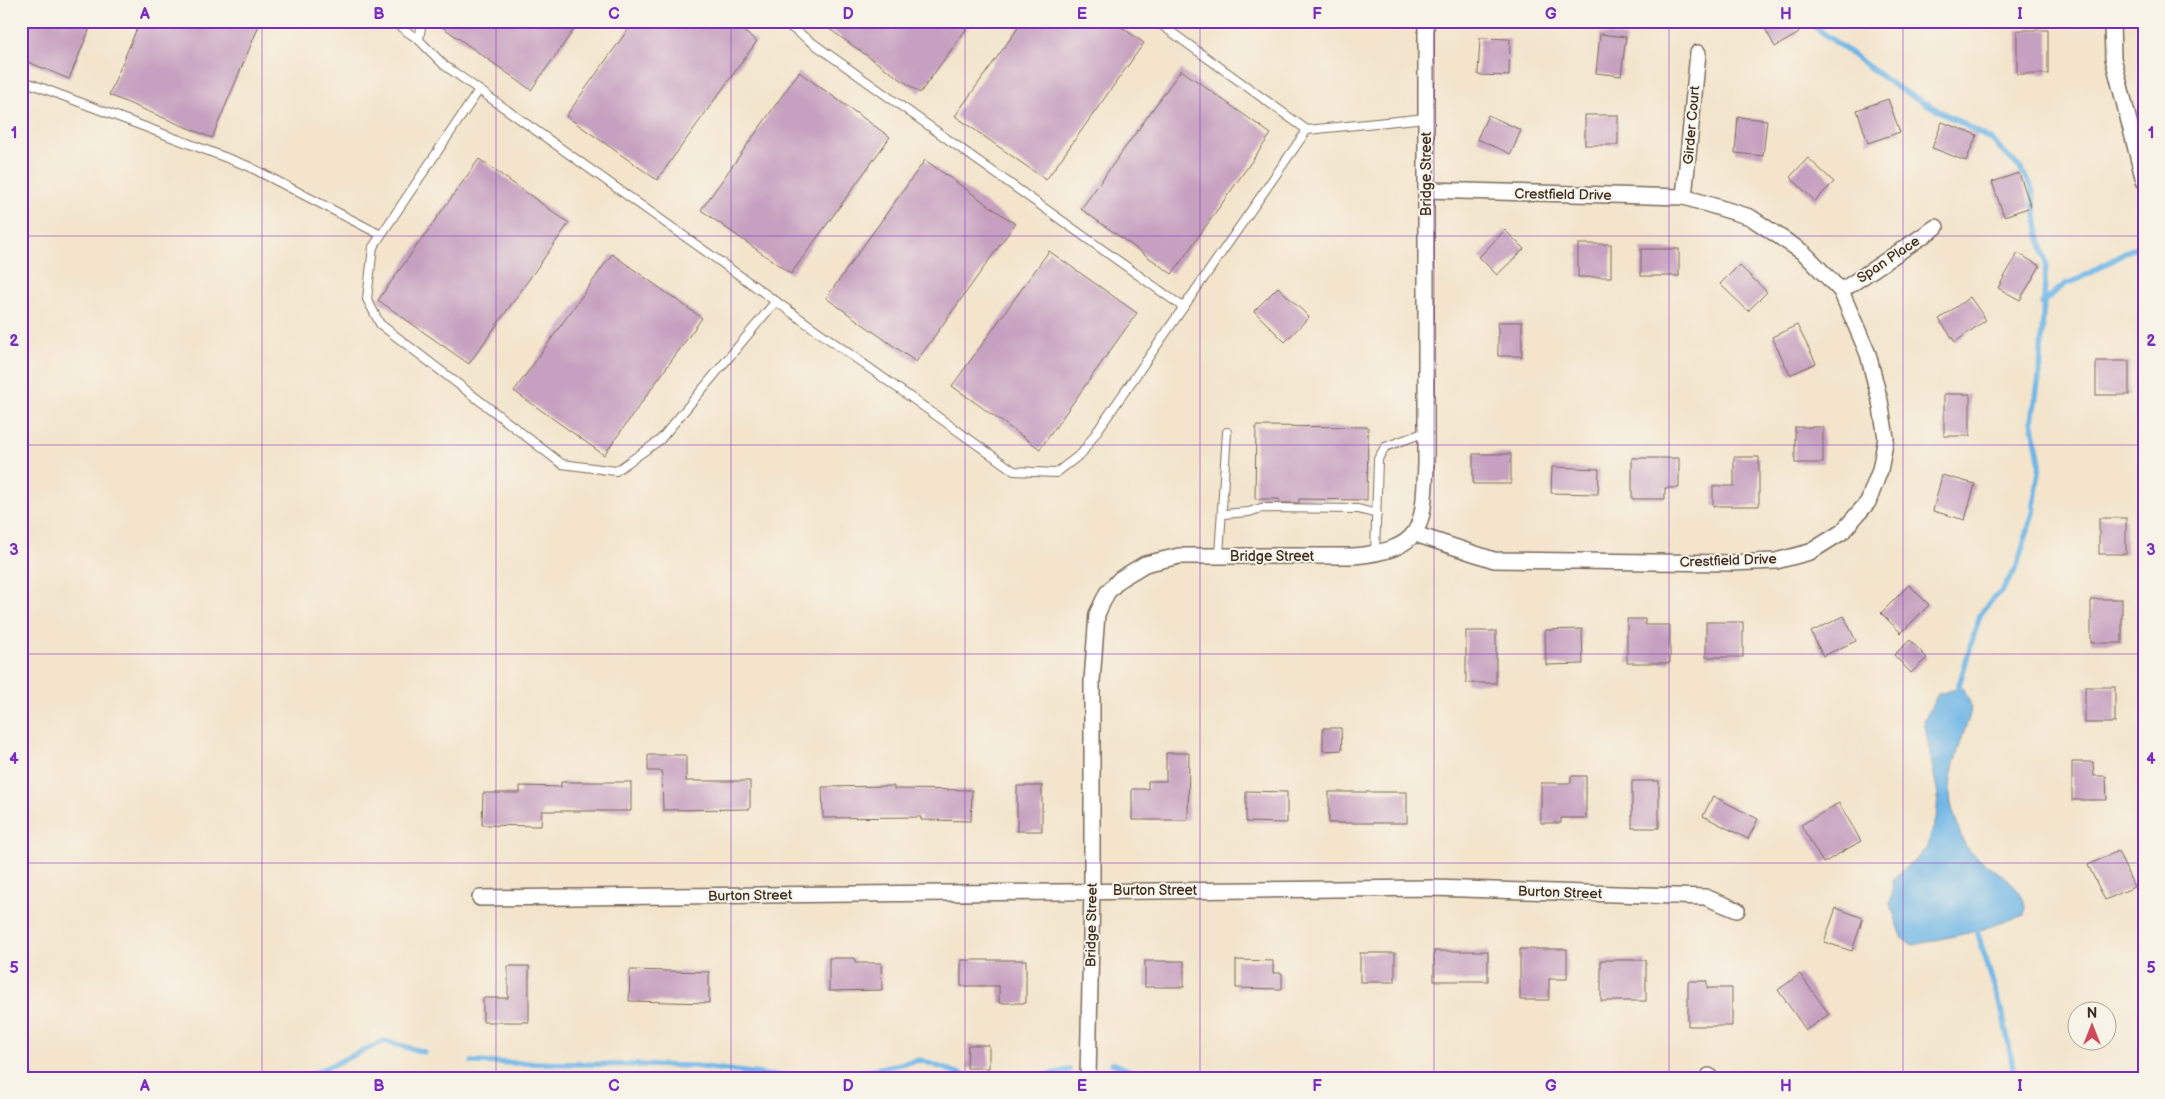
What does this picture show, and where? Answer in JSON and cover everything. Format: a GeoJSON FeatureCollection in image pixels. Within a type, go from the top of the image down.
{"type":"FeatureCollection","features":[{"type":"Feature","properties":{"kind":"street","name":"Bridge Street"},"geometry":{"type":"LineString","coordinates":[[1088,1078],[1092,890],[1092,681],[1097,614],[1107,593],[1120,579],[1145,564],[1179,556],[1375,554],[1406,543],[1415,534],[1424,498],[1426,432],[1426,21]]}},
{"type":"Feature","properties":{"kind":"street"},"geometry":{"type":"LineString","coordinates":[[2112,21],[2113,58],[2144,181]]}},
{"type":"Feature","properties":{"kind":"street","name":"Girder Court"},"geometry":{"type":"LineString","coordinates":[[1684,197],[1698,53]]}},
{"type":"Feature","properties":{"kind":"street","name":"Crestfield Drive"},"geometry":{"type":"LineString","coordinates":[[1415,534],[1494,560],[1776,561],[1810,552],[1842,532],[1868,502],[1880,470],[1886,438],[1868,354],[1841,291],[1804,253],[1750,216],[1684,197],[1426,190]]}},
{"type":"Feature","properties":{"kind":"street","name":"Span Place"},"geometry":{"type":"LineString","coordinates":[[1841,291],[1936,227]]}},
{"type":"Feature","properties":{"kind":"street","name":"Burton Street"},"geometry":{"type":"LineString","coordinates":[[480,898],[1092,890],[1433,888],[1705,897],[1738,910]]}},
{"type":"Feature","properties":{"kind":"lane"},"geometry":{"type":"LineString","coordinates":[[392,21],[419,40],[444,65],[1014,471],[1056,473],[1082,453],[1307,130]]}},
{"type":"Feature","properties":{"kind":"lane"},"geometry":{"type":"LineString","coordinates":[[419,40],[422,21]]}},
{"type":"Feature","properties":{"kind":"lane"},"geometry":{"type":"LineString","coordinates":[[782,21],[1183,307]]}},
{"type":"Feature","properties":{"kind":"lane"},"geometry":{"type":"LineString","coordinates":[[1156,21],[1307,130],[1426,118]]}},
{"type":"Feature","properties":{"kind":"lane"},"geometry":{"type":"LineString","coordinates":[[21,80],[248,166],[381,235]]}},
{"type":"Feature","properties":{"kind":"lane"},"geometry":{"type":"LineString","coordinates":[[479,90],[373,247],[367,299],[380,324],[562,464],[616,472],[660,440],[776,301]]}},
{"type":"Feature","properties":{"kind":"lane"},"geometry":{"type":"LineString","coordinates":[[1220,556],[1227,432]]}},
{"type":"Feature","properties":{"kind":"lane"},"geometry":{"type":"LineString","coordinates":[[1375,554],[1378,459],[1385,447],[1426,432]]}},
{"type":"Feature","properties":{"kind":"lane"},"geometry":{"type":"LineString","coordinates":[[1223,514],[1249,512],[1261,508],[1358,509],[1377,514]]}},
{"type":"Feature","properties":{"kind":"water"},"geometry":{"type":"Polygon","coordinates":[[[1963,689],[1970,703],[1970,709],[1952,771],[1951,804],[1966,846],[2014,885],[2021,894],[2025,904],[2024,915],[1977,931],[1913,945],[1903,939],[1890,904],[1894,878],[1926,849],[1936,820],[1938,795],[1924,721],[1938,694],[1963,689]]]}},
{"type":"Feature","properties":{"kind":"building"},"geometry":{"type":"Polygon","coordinates":[[[21,21],[93,21],[69,79],[21,59],[21,21]]]}},
{"type":"Feature","properties":{"kind":"building"},"geometry":{"type":"Polygon","coordinates":[[[140,21],[261,21],[212,138],[109,95],[140,21]]]}},
{"type":"Feature","properties":{"kind":"building"},"geometry":{"type":"Polygon","coordinates":[[[434,21],[580,21],[531,90],[434,21]]]}},
{"type":"Feature","properties":{"kind":"building"},"geometry":{"type":"Polygon","coordinates":[[[634,21],[729,21],[757,41],[657,180],[566,116],[634,21]]]}},
{"type":"Feature","properties":{"kind":"building"},"geometry":{"type":"Polygon","coordinates":[[[818,21],[972,21],[920,93],[818,21]]]}},
{"type":"Feature","properties":{"kind":"building"},"geometry":{"type":"Polygon","coordinates":[[[1023,21],[1113,21],[1144,43],[1046,180],[955,116],[1023,21]]]}},
{"type":"Feature","properties":{"kind":"building"},"geometry":{"type":"Polygon","coordinates":[[[1761,21],[1792,21],[1799,33],[1775,47],[1761,21]]]}},
{"type":"Feature","properties":{"kind":"building"},"geometry":{"type":"Polygon","coordinates":[[[2017,30],[2048,30],[2048,74],[2017,74],[2017,30]]]}},
{"type":"Feature","properties":{"kind":"building"},"geometry":{"type":"Polygon","coordinates":[[[1600,34],[1626,37],[1621,76],[1596,73],[1600,34]]]}},
{"type":"Feature","properties":{"kind":"building"},"geometry":{"type":"Polygon","coordinates":[[[1480,38],[1510,39],[1509,76],[1478,75],[1480,38]]]}},
{"type":"Feature","properties":{"kind":"building"},"geometry":{"type":"Polygon","coordinates":[[[1181,70],[1271,134],[1172,274],[1081,209],[1181,70]]]}},
{"type":"Feature","properties":{"kind":"building"},"geometry":{"type":"Polygon","coordinates":[[[799,72],[890,137],[791,274],[701,210],[799,72]]]}},
{"type":"Feature","properties":{"kind":"building"},"geometry":{"type":"Polygon","coordinates":[[[1888,99],[1900,132],[1868,143],[1857,110],[1888,99]]]}},
{"type":"Feature","properties":{"kind":"building"},"geometry":{"type":"Polygon","coordinates":[[[1488,115],[1521,130],[1511,154],[1477,139],[1488,115]]]}},
{"type":"Feature","properties":{"kind":"building"},"geometry":{"type":"Polygon","coordinates":[[[1585,115],[1618,115],[1618,145],[1585,145],[1585,115]]]}},
{"type":"Feature","properties":{"kind":"building"},"geometry":{"type":"Polygon","coordinates":[[[1738,117],[1767,120],[1763,156],[1735,153],[1738,117]]]}},
{"type":"Feature","properties":{"kind":"building"},"geometry":{"type":"Polygon","coordinates":[[[1942,122],[1977,135],[1966,161],[1932,148],[1942,122]]]}},
{"type":"Feature","properties":{"kind":"building"},"geometry":{"type":"Polygon","coordinates":[[[1808,158],[1834,182],[1815,201],[1790,177],[1808,158]]]}},
{"type":"Feature","properties":{"kind":"building"},"geometry":{"type":"Polygon","coordinates":[[[479,159],[569,223],[469,364],[378,300],[479,159]]]}},
{"type":"Feature","properties":{"kind":"building"},"geometry":{"type":"Polygon","coordinates":[[[925,160],[1015,224],[916,362],[826,298],[925,160]]]}},
{"type":"Feature","properties":{"kind":"building"},"geometry":{"type":"Polygon","coordinates":[[[2019,173],[2031,207],[2004,216],[1992,182],[2019,173]]]}},
{"type":"Feature","properties":{"kind":"building"},"geometry":{"type":"Polygon","coordinates":[[[1505,230],[1524,249],[1497,275],[1479,257],[1505,230]]]}},
{"type":"Feature","properties":{"kind":"building"},"geometry":{"type":"Polygon","coordinates":[[[1578,244],[1611,244],[1611,277],[1578,277],[1578,244]]]}},
{"type":"Feature","properties":{"kind":"building"},"geometry":{"type":"Polygon","coordinates":[[[1641,249],[1679,249],[1679,276],[1641,276],[1641,249]]]}},
{"type":"Feature","properties":{"kind":"building"},"geometry":{"type":"Polygon","coordinates":[[[1049,251],[1137,313],[1040,449],[952,386],[1049,251]]]}},
{"type":"Feature","properties":{"kind":"building"},"geometry":{"type":"Polygon","coordinates":[[[2018,253],[2040,266],[2020,300],[1998,288],[2018,253]]]}},
{"type":"Feature","properties":{"kind":"building"},"geometry":{"type":"Polygon","coordinates":[[[612,254],[702,318],[604,455],[514,391],[612,254]]]}},
{"type":"Feature","properties":{"kind":"building"},"geometry":{"type":"Polygon","coordinates":[[[1739,265],[1767,292],[1748,311],[1720,284],[1739,265]]]}},
{"type":"Feature","properties":{"kind":"building"},"geometry":{"type":"Polygon","coordinates":[[[1278,287],[1309,317],[1285,342],[1254,311],[1278,287]]]}},
{"type":"Feature","properties":{"kind":"building"},"geometry":{"type":"Polygon","coordinates":[[[1970,297],[1986,320],[1955,342],[1939,319],[1970,297]]]}},
{"type":"Feature","properties":{"kind":"building"},"geometry":{"type":"Polygon","coordinates":[[[1498,322],[1522,322],[1522,356],[1498,356],[1498,322]]]}},
{"type":"Feature","properties":{"kind":"building"},"geometry":{"type":"Polygon","coordinates":[[[1797,325],[1816,363],[1790,375],[1772,337],[1797,325]]]}},
{"type":"Feature","properties":{"kind":"building"},"geometry":{"type":"Polygon","coordinates":[[[2096,361],[2129,361],[2129,395],[2096,395],[2096,361]]]}},
{"type":"Feature","properties":{"kind":"building"},"geometry":{"type":"Polygon","coordinates":[[[1944,394],[1970,394],[1970,436],[1944,436],[1944,394]]]}},
{"type":"Feature","properties":{"kind":"building"},"geometry":{"type":"Polygon","coordinates":[[[1256,426],[1368,427],[1367,500],[1299,499],[1299,503],[1279,503],[1279,499],[1255,499],[1256,426]]]}},
{"type":"Feature","properties":{"kind":"building"},"geometry":{"type":"Polygon","coordinates":[[[1795,427],[1823,427],[1823,463],[1795,463],[1795,427]]]}},
{"type":"Feature","properties":{"kind":"building"},"geometry":{"type":"Polygon","coordinates":[[[1473,454],[1511,454],[1511,484],[1473,484],[1473,454]]]}},
{"type":"Feature","properties":{"kind":"building"},"geometry":{"type":"Polygon","coordinates":[[[1734,457],[1759,457],[1759,506],[1713,506],[1713,486],[1734,486],[1734,457]]]}},
{"type":"Feature","properties":{"kind":"building"},"geometry":{"type":"Polygon","coordinates":[[[1632,458],[1679,458],[1679,488],[1665,488],[1665,499],[1632,499],[1632,458]]]}},
{"type":"Feature","properties":{"kind":"building"},"geometry":{"type":"Polygon","coordinates":[[[1552,467],[1599,469],[1598,494],[1551,493],[1552,467]]]}},
{"type":"Feature","properties":{"kind":"building"},"geometry":{"type":"Polygon","coordinates":[[[1942,475],[1975,484],[1965,520],[1933,511],[1942,475]]]}},
{"type":"Feature","properties":{"kind":"building"},"geometry":{"type":"Polygon","coordinates":[[[2099,518],[2126,518],[2126,554],[2099,554],[2099,518]]]}},
{"type":"Feature","properties":{"kind":"building"},"geometry":{"type":"Polygon","coordinates":[[[1909,585],[1929,605],[1901,633],[1881,613],[1909,585]]]}},
{"type":"Feature","properties":{"kind":"building"},"geometry":{"type":"Polygon","coordinates":[[[2091,599],[2122,599],[2122,643],[2091,643],[2091,599]]]}},
{"type":"Feature","properties":{"kind":"building"},"geometry":{"type":"Polygon","coordinates":[[[1844,616],[1856,641],[1823,656],[1811,632],[1844,616]]]}},
{"type":"Feature","properties":{"kind":"building"},"geometry":{"type":"Polygon","coordinates":[[[1627,619],[1645,619],[1645,625],[1670,625],[1670,663],[1627,663],[1627,619]]]}},
{"type":"Feature","properties":{"kind":"building"},"geometry":{"type":"Polygon","coordinates":[[[1706,622],[1743,622],[1743,657],[1706,657],[1706,622]]]}},
{"type":"Feature","properties":{"kind":"building"},"geometry":{"type":"Polygon","coordinates":[[[1582,629],[1583,664],[1546,665],[1545,630],[1582,629]]]}},
{"type":"Feature","properties":{"kind":"building"},"geometry":{"type":"Polygon","coordinates":[[[1466,631],[1496,631],[1496,683],[1466,683],[1466,631]]]}},
{"type":"Feature","properties":{"kind":"building"},"geometry":{"type":"Polygon","coordinates":[[[1910,640],[1927,658],[1911,673],[1894,655],[1910,640]]]}},
{"type":"Feature","properties":{"kind":"building"},"geometry":{"type":"Polygon","coordinates":[[[2085,687],[2115,687],[2115,723],[2085,723],[2085,687]]]}},
{"type":"Feature","properties":{"kind":"building"},"geometry":{"type":"Polygon","coordinates":[[[1323,728],[1341,728],[1342,750],[1323,751],[1323,728]]]}},
{"type":"Feature","properties":{"kind":"building"},"geometry":{"type":"Polygon","coordinates":[[[1166,753],[1189,753],[1188,820],[1132,820],[1132,789],[1148,789],[1148,781],[1166,781],[1166,753]]]}},
{"type":"Feature","properties":{"kind":"building"},"geometry":{"type":"Polygon","coordinates":[[[648,755],[686,755],[686,781],[750,781],[750,809],[663,810],[662,771],[648,771],[648,755]]]}},
{"type":"Feature","properties":{"kind":"building"},"geometry":{"type":"Polygon","coordinates":[[[2072,762],[2093,762],[2094,776],[2106,776],[2107,800],[2072,800],[2072,762]]]}},
{"type":"Feature","properties":{"kind":"building"},"geometry":{"type":"Polygon","coordinates":[[[1571,776],[1586,776],[1586,818],[1561,818],[1561,823],[1541,823],[1541,783],[1571,783],[1571,776]]]}},
{"type":"Feature","properties":{"kind":"building"},"geometry":{"type":"Polygon","coordinates":[[[1632,781],[1659,781],[1659,828],[1632,828],[1632,781]]]}},
{"type":"Feature","properties":{"kind":"building"},"geometry":{"type":"Polygon","coordinates":[[[561,782],[631,782],[631,811],[542,811],[541,826],[482,825],[483,793],[520,793],[520,786],[561,787],[561,782]]]}},
{"type":"Feature","properties":{"kind":"building"},"geometry":{"type":"Polygon","coordinates":[[[894,786],[894,789],[972,790],[971,821],[921,820],[921,817],[823,818],[822,787],[894,786]]]}},
{"type":"Feature","properties":{"kind":"building"},"geometry":{"type":"Polygon","coordinates":[[[1017,786],[1042,786],[1042,831],[1017,831],[1017,786]]]}},
{"type":"Feature","properties":{"kind":"building"},"geometry":{"type":"Polygon","coordinates":[[[1246,791],[1287,792],[1287,823],[1246,822],[1246,791]]]}},
{"type":"Feature","properties":{"kind":"building"},"geometry":{"type":"Polygon","coordinates":[[[1329,792],[1407,792],[1407,823],[1329,823],[1329,792]]]}},
{"type":"Feature","properties":{"kind":"building"},"geometry":{"type":"Polygon","coordinates":[[[1713,796],[1758,819],[1748,839],[1703,816],[1713,796]]]}},
{"type":"Feature","properties":{"kind":"building"},"geometry":{"type":"Polygon","coordinates":[[[1839,803],[1861,841],[1823,863],[1801,825],[1839,803]]]}},
{"type":"Feature","properties":{"kind":"building"},"geometry":{"type":"Polygon","coordinates":[[[2118,851],[2134,887],[2105,900],[2088,865],[2118,851]]]}},
{"type":"Feature","properties":{"kind":"building"},"geometry":{"type":"Polygon","coordinates":[[[1836,908],[1863,918],[1852,951],[1824,942],[1836,908]]]}},
{"type":"Feature","properties":{"kind":"building"},"geometry":{"type":"Polygon","coordinates":[[[1520,949],[1567,949],[1567,979],[1549,979],[1549,1000],[1520,1000],[1520,949]]]}},
{"type":"Feature","properties":{"kind":"building"},"geometry":{"type":"Polygon","coordinates":[[[1434,951],[1488,951],[1488,981],[1434,981],[1434,951]]]}},
{"type":"Feature","properties":{"kind":"building"},"geometry":{"type":"Polygon","coordinates":[[[1360,953],[1395,953],[1395,982],[1360,982],[1360,953]]]}},
{"type":"Feature","properties":{"kind":"building"},"geometry":{"type":"Polygon","coordinates":[[[829,958],[855,958],[855,963],[881,963],[882,990],[829,991],[829,958]]]}},
{"type":"Feature","properties":{"kind":"building"},"geometry":{"type":"Polygon","coordinates":[[[961,960],[1026,960],[1026,1003],[999,1003],[999,986],[961,986],[961,960]]]}},
{"type":"Feature","properties":{"kind":"building"},"geometry":{"type":"Polygon","coordinates":[[[1236,960],[1273,961],[1273,973],[1282,973],[1282,989],[1236,988],[1236,960]]]}},
{"type":"Feature","properties":{"kind":"building"},"geometry":{"type":"Polygon","coordinates":[[[1601,960],[1646,960],[1646,1001],[1601,1001],[1601,960]]]}},
{"type":"Feature","properties":{"kind":"building"},"geometry":{"type":"Polygon","coordinates":[[[1145,961],[1184,961],[1184,987],[1145,987],[1145,961]]]}},
{"type":"Feature","properties":{"kind":"building"},"geometry":{"type":"Polygon","coordinates":[[[508,966],[529,966],[529,1022],[483,1022],[483,998],[508,998],[508,966]]]}},
{"type":"Feature","properties":{"kind":"building"},"geometry":{"type":"Polygon","coordinates":[[[630,970],[709,972],[709,1003],[629,1001],[630,970]]]}},
{"type":"Feature","properties":{"kind":"building"},"geometry":{"type":"Polygon","coordinates":[[[1800,974],[1829,1014],[1806,1030],[1778,990],[1800,974]]]}},
{"type":"Feature","properties":{"kind":"building"},"geometry":{"type":"Polygon","coordinates":[[[1688,981],[1707,981],[1707,988],[1732,988],[1732,1026],[1688,1026],[1688,981]]]}},
{"type":"Feature","properties":{"kind":"building"},"geometry":{"type":"Polygon","coordinates":[[[968,1045],[989,1045],[989,1068],[967,1068],[968,1045]]]}},
{"type":"Feature","properties":{"kind":"waterway"},"geometry":{"type":"LineString","coordinates":[[1807,21],[1896,87],[1992,140],[2021,169],[2032,188],[2039,235],[2046,263],[2040,372],[2032,420],[2040,464],[2033,513],[2016,569],[2001,592],[1980,615],[1956,695]]}},
{"type":"Feature","properties":{"kind":"waterway"},"geometry":{"type":"LineString","coordinates":[[2042,303],[2065,284],[2079,279],[2144,242]]}},
{"type":"Feature","properties":{"kind":"waterway"},"geometry":{"type":"LineString","coordinates":[[1979,924],[1977,931],[2003,1015],[2015,1078]]}},
{"type":"Feature","properties":{"kind":"waterway"},"geometry":{"type":"LineString","coordinates":[[304,1078],[384,1041],[424,1052]]}},
{"type":"Feature","properties":{"kind":"waterway"},"geometry":{"type":"LineString","coordinates":[[472,1062],[695,1066],[768,1075],[841,1076],[920,1060],[972,1078]]}},
{"type":"Feature","properties":{"kind":"waterway"},"geometry":{"type":"LineString","coordinates":[[1112,1063],[1148,1078]]}},
{"type":"Feature","properties":{"kind":"waterway"},"geometry":{"type":"LineString","coordinates":[[21,1065],[31,1078]]}},
{"type":"Feature","properties":{"kind":"waterway"},"geometry":{"type":"LineString","coordinates":[[1036,1078],[1069,1070]]}}]}
